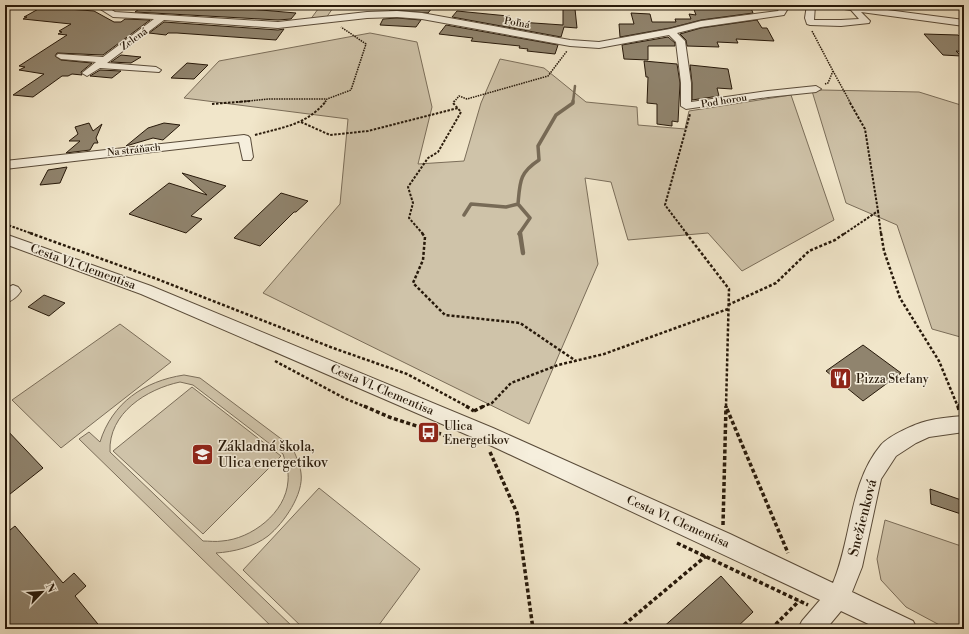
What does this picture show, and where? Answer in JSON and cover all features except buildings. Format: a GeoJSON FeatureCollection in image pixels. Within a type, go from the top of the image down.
{"type":"FeatureCollection","features":[{"type":"Feature","properties":{"kind":"street","name":"Poľná"},"geometry":{"type":"LineString","coordinates":[[98,5],[113,14],[278,25],[367,15],[397,14],[422,16],[570,44],[599,45],[671,32],[700,24],[783,9]]}},
{"type":"Feature","properties":{"kind":"street"},"geometry":{"type":"LineString","coordinates":[[811,5],[809,18],[810,22],[840,23],[866,21],[854,9]]}},
{"type":"Feature","properties":{"kind":"street"},"geometry":{"type":"LineString","coordinates":[[830,5],[964,23]]}},
{"type":"Feature","properties":{"kind":"street","name":"Zelená"},"geometry":{"type":"LineString","coordinates":[[87,73],[163,17]]}},
{"type":"Feature","properties":{"kind":"street","name":"Pod horou"},"geometry":{"type":"LineString","coordinates":[[671,32],[680,41],[686,83],[686,106],[768,94],[816,89]]}},
{"type":"Feature","properties":{"kind":"street","name":"Zelená"},"geometry":{"type":"LineString","coordinates":[[61,56],[156,70]]}},
{"type":"Feature","properties":{"kind":"street"},"geometry":{"type":"LineString","coordinates":[[244,138],[247,157]]}},
{"type":"Feature","properties":{"kind":"street","name":"Na stráňach"},"geometry":{"type":"LineString","coordinates":[[5,165],[244,138]]}},
{"type":"Feature","properties":{"kind":"street","name":"Cesta Vl. Clementisa"},"geometry":{"type":"LineString","coordinates":[[5,239],[146,290],[486,434],[722,542],[824,613],[905,629]]}},
{"type":"Feature","properties":{"kind":"street","name":"Snežienková"},"geometry":{"type":"LineString","coordinates":[[824,613],[851,567],[872,476],[889,450],[909,437],[961,415]]}},
{"type":"Feature","properties":{"kind":"path"},"geometry":{"type":"LineString","coordinates":[[212,104],[269,99],[327,99],[351,90],[366,44],[345,31],[336,22],[325,20]]}},
{"type":"Feature","properties":{"kind":"path"},"geometry":{"type":"LineString","coordinates":[[810,22],[813,34],[866,130],[884,251],[900,298],[939,361],[961,415]]}},
{"type":"Feature","properties":{"kind":"path"},"geometry":{"type":"LineString","coordinates":[[570,44],[567,51],[548,76],[467,99],[459,96],[454,99],[453,103],[461,112],[438,152],[428,158],[408,187],[413,203],[409,218],[425,237],[423,260],[413,283],[445,315],[520,323],[576,361]]}},
{"type":"Feature","properties":{"kind":"path"},"geometry":{"type":"LineString","coordinates":[[816,89],[828,83],[833,71]]}},
{"type":"Feature","properties":{"kind":"path"},"geometry":{"type":"LineString","coordinates":[[244,138],[300,122],[317,112],[327,99]]}},
{"type":"Feature","properties":{"kind":"path"},"geometry":{"type":"LineString","coordinates":[[300,122],[330,135],[368,131],[458,108]]}},
{"type":"Feature","properties":{"kind":"path"},"geometry":{"type":"LineString","coordinates":[[619,629],[722,542],[729,289],[665,204],[692,110]]}},
{"type":"Feature","properties":{"kind":"path"},"geometry":{"type":"LineString","coordinates":[[728,305],[776,283],[809,251],[835,240],[878,211]]}},
{"type":"Feature","properties":{"kind":"path"},"geometry":{"type":"LineString","coordinates":[[5,224],[157,279],[333,348],[407,374],[480,414]]}},
{"type":"Feature","properties":{"kind":"path"},"geometry":{"type":"LineString","coordinates":[[474,411],[492,403],[511,383],[558,365],[604,354],[728,309]]}},
{"type":"Feature","properties":{"kind":"path"},"geometry":{"type":"LineString","coordinates":[[270,359],[346,399],[389,417],[453,438]]}},
{"type":"Feature","properties":{"kind":"path"},"geometry":{"type":"LineString","coordinates":[[961,415],[964,400]]}},
{"type":"Feature","properties":{"kind":"path"},"geometry":{"type":"LineString","coordinates":[[726,407],[791,559]]}},
{"type":"Feature","properties":{"kind":"path"},"geometry":{"type":"LineString","coordinates":[[486,434],[481,447],[496,453]]}},
{"type":"Feature","properties":{"kind":"path"},"geometry":{"type":"LineString","coordinates":[[492,457],[517,513],[534,629]]}},
{"type":"Feature","properties":{"kind":"path"},"geometry":{"type":"LineString","coordinates":[[671,540],[824,613]]}},
{"type":"Feature","properties":{"kind":"path"},"geometry":{"type":"LineString","coordinates":[[771,629],[799,602]]}},
{"type":"Feature","properties":{"kind":"shaded area"},"geometry":{"type":"Polygon","coordinates":[[[321,5],[335,5],[326,18],[310,20],[321,5]]]}},
{"type":"Feature","properties":{"kind":"shaded area"},"geometry":{"type":"Polygon","coordinates":[[[370,33],[417,42],[432,107],[418,164],[464,161],[481,103],[500,59],[544,68],[586,102],[637,107],[638,125],[685,129],[689,111],[791,95],[834,220],[742,271],[708,233],[628,240],[611,182],[585,178],[598,264],[529,424],[263,293],[340,204],[348,119],[184,98],[219,61],[370,33]]]}},
{"type":"Feature","properties":{"kind":"shaded area"},"geometry":{"type":"Polygon","coordinates":[[[812,91],[919,92],[964,106],[964,338],[932,329],[897,225],[846,203],[812,91]]]}},
{"type":"Feature","properties":{"kind":"shaded area"},"geometry":{"type":"Polygon","coordinates":[[[120,324],[171,362],[61,448],[12,400],[120,324]]]}},
{"type":"Feature","properties":{"kind":"shaded area"},"geometry":{"type":"Polygon","coordinates":[[[184,375],[200,378],[292,447],[300,466],[301,481],[292,508],[280,524],[262,540],[250,546],[236,550],[216,553],[295,629],[274,629],[79,439],[89,432],[100,442],[105,428],[121,405],[143,389],[169,378],[184,375]],[[180,382],[167,385],[155,390],[132,405],[115,426],[111,438],[110,452],[203,541],[233,539],[255,530],[274,514],[286,493],[288,471],[283,454],[193,385],[180,382]]]}},
{"type":"Feature","properties":{"kind":"shaded area"},"geometry":{"type":"Polygon","coordinates":[[[192,387],[281,456],[203,534],[113,451],[192,387]]]}},
{"type":"Feature","properties":{"kind":"shaded area"},"geometry":{"type":"Polygon","coordinates":[[[319,488],[420,569],[376,629],[304,629],[243,570],[319,488]]]}},
{"type":"Feature","properties":{"kind":"shaded area"},"geometry":{"type":"Polygon","coordinates":[[[885,520],[964,547],[964,629],[947,629],[906,607],[881,580],[877,559],[885,520]]]}},
{"type":"Feature","properties":{"kind":"waterway"},"geometry":{"type":"LineString","coordinates":[[573,102],[575,86]]}},
{"type":"Feature","properties":{"kind":"waterway"},"geometry":{"type":"LineString","coordinates":[[518,204],[520,184],[524,174],[539,160],[538,146],[556,115],[573,102]]}},
{"type":"Feature","properties":{"kind":"waterway"},"geometry":{"type":"LineString","coordinates":[[464,215],[471,204],[506,207],[518,204]]}},
{"type":"Feature","properties":{"kind":"waterway"},"geometry":{"type":"LineString","coordinates":[[518,204],[530,218],[519,234]]}},
{"type":"Feature","properties":{"kind":"waterway"},"geometry":{"type":"LineString","coordinates":[[520,233],[523,253]]}},
{"type":"Feature","properties":{"kind":"place","name":"Pizza Stefany"},"geometry":{"type":"Point","coordinates":[841,379]}},
{"type":"Feature","properties":{"kind":"place","name":"Ulica Energetikov"},"geometry":{"type":"Point","coordinates":[428,433]}},
{"type":"Feature","properties":{"kind":"place","name":"Základná škola, Ulica energetikov"},"geometry":{"type":"Point","coordinates":[203,455]}}]}
